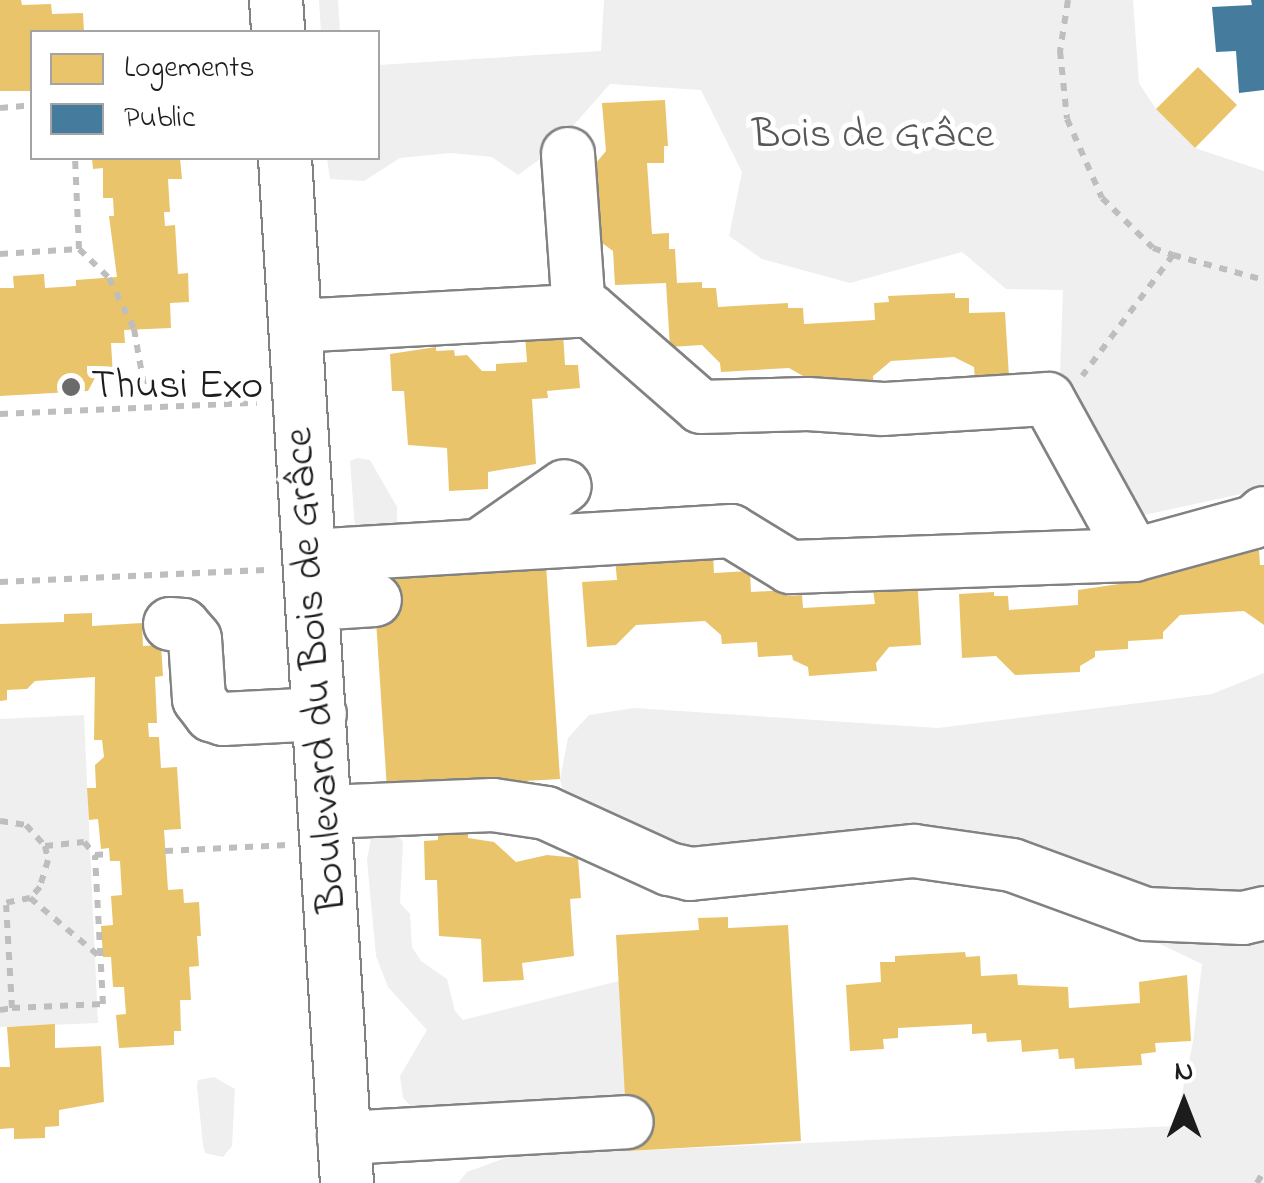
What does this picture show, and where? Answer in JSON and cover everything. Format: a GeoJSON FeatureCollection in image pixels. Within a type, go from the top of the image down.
{"type":"FeatureCollection","features":[{"type":"Feature","properties":{"kind":"street"},"geometry":{"type":"LineString","coordinates":[[276,0],[278,30]]}},
{"type":"Feature","properties":{"kind":"street"},"geometry":{"type":"LineString","coordinates":[[568,154],[579,311]]}},
{"type":"Feature","properties":{"kind":"street","name":"Boulevard du Bois de Grâce"},"geometry":{"type":"LineString","coordinates":[[285,160],[296,326],[297,576],[320,714],[346,1161]]}},
{"type":"Feature","properties":{"kind":"street"},"geometry":{"type":"LineString","coordinates":[[296,326],[590,310],[701,407],[808,404],[883,410],[1048,399],[1134,554]]}},
{"type":"Feature","properties":{"kind":"street"},"geometry":{"type":"LineString","coordinates":[[500,544],[564,486]]}},
{"type":"Feature","properties":{"kind":"street"},"geometry":{"type":"LineString","coordinates":[[297,576],[500,544],[731,531],[790,566],[1134,554],[1254,522],[1264,513]]}},
{"type":"Feature","properties":{"kind":"street"},"geometry":{"type":"LineString","coordinates":[[297,576],[375,600]]}},
{"type":"Feature","properties":{"kind":"street"},"geometry":{"type":"LineString","coordinates":[[170,624],[183,624],[194,639],[198,699],[211,715],[223,719],[320,714]]}},
{"type":"Feature","properties":{"kind":"street"},"geometry":{"type":"LineString","coordinates":[[327,828],[493,805],[546,813],[669,869],[690,874],[914,851],[1012,865],[1146,914],[1243,918],[1264,913]]}},
{"type":"Feature","properties":{"kind":"street"},"geometry":{"type":"LineString","coordinates":[[346,1161],[627,1122]]}},
{"type":"Feature","properties":{"kind":"path"},"geometry":{"type":"LineString","coordinates":[[1068,0],[1060,52],[1067,119],[1102,198],[1153,248],[1264,280]]}},
{"type":"Feature","properties":{"kind":"path"},"geometry":{"type":"LineString","coordinates":[[0,108],[30,105]]}},
{"type":"Feature","properties":{"kind":"path"},"geometry":{"type":"LineString","coordinates":[[75,160],[80,249],[109,278],[134,329],[148,408]]}},
{"type":"Feature","properties":{"kind":"path"},"geometry":{"type":"LineString","coordinates":[[0,254],[80,249]]}},
{"type":"Feature","properties":{"kind":"path"},"geometry":{"type":"LineString","coordinates":[[1048,399],[1080,378],[1174,255]]}},
{"type":"Feature","properties":{"kind":"path"},"geometry":{"type":"LineString","coordinates":[[0,414],[257,403]]}},
{"type":"Feature","properties":{"kind":"path"},"geometry":{"type":"LineString","coordinates":[[0,582],[297,576]]}},
{"type":"Feature","properties":{"kind":"path"},"geometry":{"type":"LineString","coordinates":[[0,821],[26,825],[45,846],[47,874],[30,898],[3,904],[12,1008]]}},
{"type":"Feature","properties":{"kind":"path"},"geometry":{"type":"LineString","coordinates":[[166,851],[327,828]]}},
{"type":"Feature","properties":{"kind":"path"},"geometry":{"type":"LineString","coordinates":[[0,1010],[103,1004],[95,855],[84,842],[45,846]]}},
{"type":"Feature","properties":{"kind":"path"},"geometry":{"type":"LineString","coordinates":[[95,855],[110,854]]}},
{"type":"Feature","properties":{"kind":"path"},"geometry":{"type":"LineString","coordinates":[[30,898],[98,955]]}},
{"type":"Feature","properties":{"kind":"path"},"geometry":{"type":"LineString","coordinates":[[1257,1183],[1264,1170]]}},
{"type":"Feature","properties":{"kind":"green space"},"geometry":{"type":"Polygon","coordinates":[[[319,0],[338,0],[340,30],[321,30],[319,0]]]}},
{"type":"Feature","properties":{"kind":"green space","name":"Bois de Grâce"},"geometry":{"type":"Polygon","coordinates":[[[604,0],[1133,0],[1139,83],[1156,109],[1195,148],[1264,171],[1264,489],[1098,525],[1097,458],[1060,374],[1063,290],[1006,289],[962,252],[850,283],[762,259],[729,236],[742,172],[701,90],[610,84],[550,152],[518,175],[492,157],[451,153],[400,158],[364,181],[330,179],[327,160],[380,160],[380,65],[601,51],[604,0]]]}},
{"type":"Feature","properties":{"kind":"green space"},"geometry":{"type":"Polygon","coordinates":[[[370,460],[397,507],[397,530],[355,528],[350,461],[370,460]]]}},
{"type":"Feature","properties":{"kind":"green space"},"geometry":{"type":"Polygon","coordinates":[[[1264,673],[1264,1183],[458,1183],[467,1172],[541,1145],[418,1113],[403,1098],[400,1076],[427,1030],[388,987],[376,956],[367,860],[371,838],[382,832],[397,834],[403,842],[400,903],[410,914],[412,947],[421,961],[447,979],[455,1011],[463,1020],[619,981],[629,1151],[1175,1126],[1193,1042],[1202,964],[985,861],[690,874],[566,803],[560,779],[568,738],[589,715],[634,708],[938,728],[1212,694],[1264,673]]]}},
{"type":"Feature","properties":{"kind":"green space"},"geometry":{"type":"Polygon","coordinates":[[[84,715],[98,1023],[0,1027],[0,719],[84,715]]]}},
{"type":"Feature","properties":{"kind":"green space"},"geometry":{"type":"Polygon","coordinates":[[[214,1077],[235,1089],[232,1146],[223,1157],[205,1153],[203,1145],[198,1080],[214,1077]]]}},
{"type":"Feature","properties":{"kind":"building: Logements"},"geometry":{"type":"Polygon","coordinates":[[[0,0],[21,0],[22,5],[51,4],[52,14],[83,13],[84,30],[30,30],[30,91],[0,91],[0,0]]]}},
{"type":"Feature","properties":{"kind":"building: Logements"},"geometry":{"type":"Polygon","coordinates":[[[1198,67],[1237,105],[1195,148],[1156,109],[1198,67]]]}},
{"type":"Feature","properties":{"kind":"building: Logements"},"geometry":{"type":"Polygon","coordinates":[[[665,100],[668,146],[664,146],[664,163],[647,163],[652,234],[669,233],[669,249],[675,249],[677,283],[702,282],[702,288],[716,288],[718,307],[788,303],[788,308],[803,308],[804,324],[875,320],[874,303],[889,302],[888,296],[955,293],[955,298],[969,298],[969,313],[1005,312],[1009,377],[975,380],[974,367],[954,357],[891,361],[873,376],[874,385],[807,389],[805,377],[789,368],[721,372],[720,363],[702,345],[670,347],[666,283],[615,285],[613,251],[598,240],[591,169],[606,151],[602,103],[665,100]]]}},
{"type":"Feature","properties":{"kind":"building: Logements"},"geometry":{"type":"Polygon","coordinates":[[[92,160],[180,160],[182,179],[168,179],[170,212],[164,212],[165,226],[175,225],[178,274],[188,273],[189,302],[170,303],[171,328],[124,330],[125,343],[111,343],[113,375],[96,376],[88,391],[0,396],[0,288],[14,288],[13,276],[44,274],[45,288],[76,286],[76,280],[117,277],[109,216],[114,216],[113,198],[103,198],[103,168],[93,169],[92,160]]]}},
{"type":"Feature","properties":{"kind":"building: Logements"},"geometry":{"type":"Polygon","coordinates":[[[563,333],[565,365],[578,365],[580,388],[547,391],[548,398],[532,399],[536,464],[488,472],[488,489],[449,491],[447,448],[408,445],[404,391],[392,391],[390,354],[436,347],[436,351],[454,350],[455,356],[467,355],[482,371],[496,371],[496,364],[527,362],[525,335],[563,333]]]}},
{"type":"Feature","properties":{"kind":"building: Logements"},"geometry":{"type":"Polygon","coordinates":[[[1259,550],[1260,565],[1264,565],[1264,625],[1244,611],[1180,615],[1163,632],[1163,639],[1128,641],[1128,649],[1095,651],[1095,657],[1080,666],[1080,672],[1015,675],[996,656],[962,658],[959,594],[994,592],[994,596],[1008,596],[1009,610],[1078,605],[1078,590],[1126,583],[1126,574],[1259,550]]]}},
{"type":"Feature","properties":{"kind":"building: Logements"},"geometry":{"type":"Polygon","coordinates":[[[713,554],[714,573],[750,571],[751,592],[787,590],[787,596],[802,595],[803,608],[875,604],[873,590],[917,575],[921,645],[889,647],[876,663],[877,671],[809,676],[808,667],[793,660],[792,655],[758,657],[757,642],[722,644],[721,635],[705,621],[636,625],[616,645],[587,647],[582,582],[617,580],[615,559],[713,554]]]}},
{"type":"Feature","properties":{"kind":"building: Logements"},"geometry":{"type":"Polygon","coordinates":[[[546,564],[560,779],[387,789],[373,574],[546,564]]]}},
{"type":"Feature","properties":{"kind":"building: Logements"},"geometry":{"type":"Polygon","coordinates":[[[92,613],[92,626],[142,623],[143,646],[161,645],[163,676],[155,677],[157,723],[148,723],[149,737],[159,737],[161,768],[177,767],[181,829],[164,830],[168,890],[183,889],[184,903],[199,902],[201,936],[197,936],[199,966],[189,967],[191,1000],[180,1000],[181,1031],[174,1031],[174,1045],[119,1048],[116,1015],[126,1014],[124,987],[113,987],[111,957],[103,957],[101,926],[113,925],[111,896],[122,895],[120,861],[110,861],[109,848],[101,849],[98,819],[89,820],[87,788],[96,788],[95,765],[104,757],[102,740],[94,740],[95,677],[35,681],[27,689],[7,690],[7,700],[0,701],[0,624],[64,622],[64,614],[92,613]]]}},
{"type":"Feature","properties":{"kind":"building: Logements"},"geometry":{"type":"Polygon","coordinates":[[[468,834],[468,838],[494,842],[516,862],[547,855],[578,858],[581,898],[570,899],[574,956],[522,963],[524,980],[483,982],[481,939],[439,936],[437,880],[425,880],[424,841],[438,840],[438,835],[468,834]]]}},
{"type":"Feature","properties":{"kind":"building: Logements"},"geometry":{"type":"Polygon","coordinates":[[[728,917],[728,928],[788,925],[801,1141],[628,1151],[616,935],[699,930],[698,918],[728,917]]]}},
{"type":"Feature","properties":{"kind":"building: Logements"},"geometry":{"type":"Polygon","coordinates":[[[965,952],[966,957],[980,956],[981,976],[1017,974],[1018,985],[1068,987],[1069,1008],[1140,1003],[1139,982],[1187,975],[1191,1041],[1155,1043],[1156,1052],[1141,1054],[1142,1065],[1075,1069],[1074,1058],[1059,1059],[1058,1049],[1022,1052],[1021,1040],[987,1042],[986,1033],[972,1034],[972,1024],[898,1028],[898,1038],[883,1039],[884,1049],[850,1051],[846,985],[881,982],[880,962],[895,962],[895,956],[965,952]]]}},
{"type":"Feature","properties":{"kind":"building: Logements"},"geometry":{"type":"Polygon","coordinates":[[[55,1024],[55,1048],[101,1046],[104,1102],[59,1110],[59,1126],[45,1127],[45,1138],[14,1139],[14,1128],[0,1129],[0,1067],[10,1067],[7,1027],[55,1024]]]}},
{"type":"Feature","properties":{"kind":"building: Public"},"geometry":{"type":"Polygon","coordinates":[[[1251,0],[1264,0],[1264,90],[1239,93],[1236,51],[1216,52],[1212,7],[1252,5],[1251,0]]]}},
{"type":"Feature","properties":{"kind":"place","name":"Thusi Exo"},"geometry":{"type":"Point","coordinates":[71,387]}}]}
